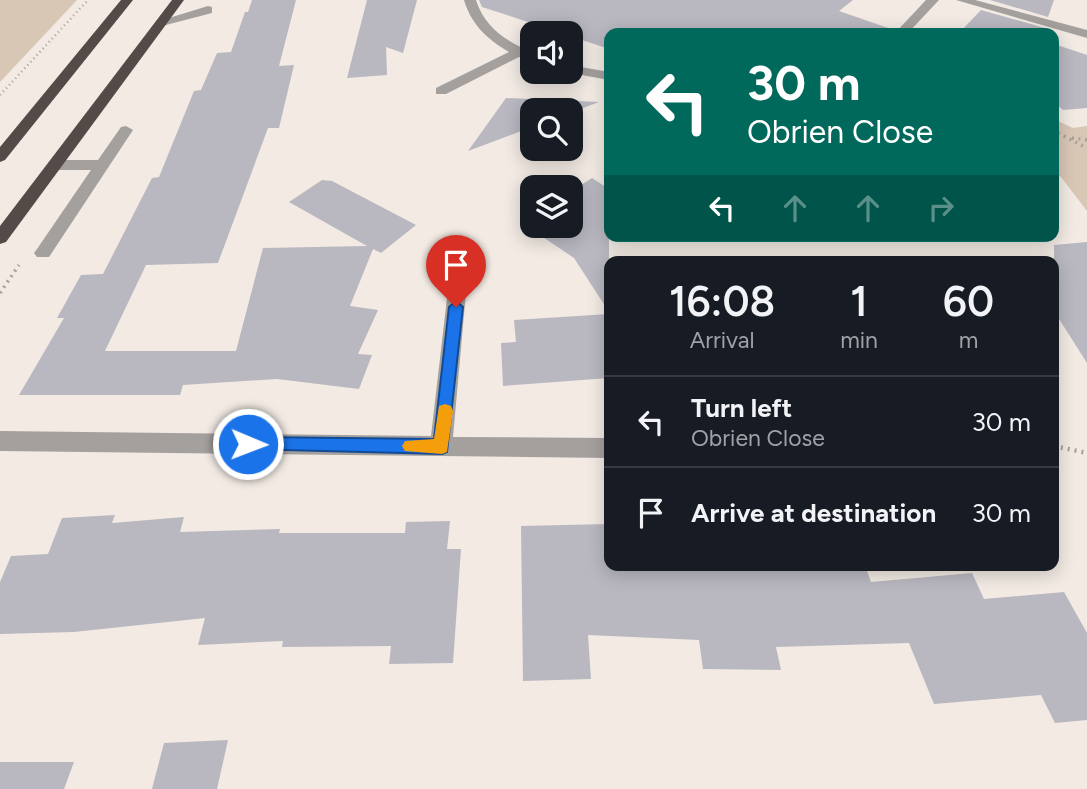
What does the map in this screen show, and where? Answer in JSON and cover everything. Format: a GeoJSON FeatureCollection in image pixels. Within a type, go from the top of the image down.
{"type":"FeatureCollection","features":[{"type":"Feature","properties":{"kind":"highway"},"geometry":{"type":"LineString","coordinates":[[0,157],[127,0]]}},
{"type":"Feature","properties":{"kind":"highway"},"geometry":{"type":"LineString","coordinates":[[0,238],[177,0]]}},
{"type":"Feature","properties":{"kind":"street"},"geometry":{"type":"LineString","coordinates":[[441,91],[518,52],[485,28],[476,17],[470,0]]}},
{"type":"Feature","properties":{"kind":"street"},"geometry":{"type":"LineString","coordinates":[[906,28],[933,0]]}},
{"type":"Feature","properties":{"kind":"street"},"geometry":{"type":"LineString","coordinates":[[962,0],[1087,34]]}},
{"type":"Feature","properties":{"kind":"street"},"geometry":{"type":"LineString","coordinates":[[162,22],[211,5]]}},
{"type":"Feature","properties":{"kind":"street"},"geometry":{"type":"LineString","coordinates":[[193,32],[211,5]]}},
{"type":"Feature","properties":{"kind":"street"},"geometry":{"type":"LineString","coordinates":[[583,71],[604,75]]}},
{"type":"Feature","properties":{"kind":"street"},"geometry":{"type":"LineString","coordinates":[[43,253],[127,130]]}},
{"type":"Feature","properties":{"kind":"street"},"geometry":{"type":"LineString","coordinates":[[55,165],[103,165]]}},
{"type":"Feature","properties":{"kind":"street"},"geometry":{"type":"LineString","coordinates":[[442,446],[458,281]]}},
{"type":"Feature","properties":{"kind":"street"},"geometry":{"type":"LineString","coordinates":[[0,441],[604,448]]}},
{"type":"Feature","properties":{"kind":"path"},"geometry":{"type":"LineString","coordinates":[[0,95],[88,0]]}},
{"type":"Feature","properties":{"kind":"path"},"geometry":{"type":"LineString","coordinates":[[1059,133],[1087,148]]}},
{"type":"Feature","properties":{"kind":"path"},"geometry":{"type":"LineString","coordinates":[[1068,137],[1087,140]]}},
{"type":"Feature","properties":{"kind":"path"},"geometry":{"type":"LineString","coordinates":[[0,293],[22,261],[43,253]]}},
{"type":"Feature","properties":{"kind":"path"},"geometry":{"type":"LineString","coordinates":[[1059,447],[1087,453]]}},
{"type":"Feature","properties":{"kind":"shaded area"},"geometry":{"type":"Polygon","coordinates":[[[0,0],[77,0],[0,82],[0,0]]]}},
{"type":"Feature","properties":{"kind":"shaded area"},"geometry":{"type":"Polygon","coordinates":[[[1059,121],[1073,128],[1087,126],[1087,211],[1061,177],[1059,121]]]}},
{"type":"Feature","properties":{"kind":"building"},"geometry":{"type":"Polygon","coordinates":[[[252,0],[296,0],[279,66],[294,65],[279,128],[268,128],[218,263],[146,265],[105,351],[236,351],[263,248],[367,246],[289,202],[322,180],[332,181],[416,225],[381,253],[373,249],[350,306],[378,310],[358,354],[372,355],[359,389],[277,379],[183,385],[180,395],[19,395],[64,318],[57,318],[81,275],[103,274],[152,178],[159,177],[194,91],[201,90],[217,53],[231,52],[252,0]]]}},
{"type":"Feature","properties":{"kind":"building"},"geometry":{"type":"Polygon","coordinates":[[[367,0],[417,0],[403,53],[386,47],[387,75],[347,78],[367,0]]]}},
{"type":"Feature","properties":{"kind":"building"},"geometry":{"type":"Polygon","coordinates":[[[479,0],[853,0],[839,11],[888,28],[604,28],[604,47],[583,40],[583,21],[525,21],[482,7],[479,0]]]}},
{"type":"Feature","properties":{"kind":"building"},"geometry":{"type":"Polygon","coordinates":[[[990,0],[1054,0],[1048,17],[990,0]]]}},
{"type":"Feature","properties":{"kind":"building"},"geometry":{"type":"Polygon","coordinates":[[[981,10],[1045,28],[964,28],[981,10]]]}},
{"type":"Feature","properties":{"kind":"building"},"geometry":{"type":"Polygon","coordinates":[[[1059,46],[1087,55],[1087,108],[1063,110],[1059,106],[1059,46]]]}},
{"type":"Feature","properties":{"kind":"building"},"geometry":{"type":"Polygon","coordinates":[[[506,98],[520,99],[520,132],[468,151],[506,98]]]}},
{"type":"Feature","properties":{"kind":"building"},"geometry":{"type":"Polygon","coordinates":[[[583,101],[599,102],[583,108],[583,101]]]}},
{"type":"Feature","properties":{"kind":"building"},"geometry":{"type":"Polygon","coordinates":[[[592,178],[604,186],[604,242],[609,242],[609,256],[604,256],[604,304],[574,258],[544,238],[583,238],[583,184],[592,178]]]}},
{"type":"Feature","properties":{"kind":"building"},"geometry":{"type":"Polygon","coordinates":[[[1087,242],[1087,363],[1059,319],[1059,256],[1054,256],[1054,245],[1087,242]]]}},
{"type":"Feature","properties":{"kind":"building"},"geometry":{"type":"Polygon","coordinates":[[[604,314],[604,378],[503,386],[501,343],[516,342],[514,320],[604,314]]]}},
{"type":"Feature","properties":{"kind":"building"},"geometry":{"type":"Polygon","coordinates":[[[115,515],[112,523],[184,517],[180,532],[280,529],[279,533],[405,533],[406,522],[450,521],[447,549],[461,549],[453,663],[389,664],[391,646],[282,647],[283,641],[198,645],[205,618],[74,632],[0,634],[0,582],[11,556],[48,554],[62,518],[115,515]]]}},
{"type":"Feature","properties":{"kind":"building"},"geometry":{"type":"Polygon","coordinates":[[[604,524],[604,571],[867,571],[871,582],[972,573],[984,599],[1064,592],[1087,633],[1087,720],[1055,723],[1041,695],[934,704],[909,643],[776,647],[781,670],[703,669],[699,640],[588,635],[591,679],[523,681],[521,526],[604,524]]]}},
{"type":"Feature","properties":{"kind":"building"},"geometry":{"type":"Polygon","coordinates":[[[228,740],[217,789],[152,789],[164,743],[228,740]]]}},
{"type":"Feature","properties":{"kind":"building"},"geometry":{"type":"Polygon","coordinates":[[[0,762],[74,762],[64,789],[0,789],[0,762]]]}},
{"type":"Feature","properties":{"kind":"slow traffic"},"geometry":{"type":"LineString","coordinates":[[411,446],[442,446],[445,411]]}},
{"type":"Feature","properties":{"kind":"route"},"geometry":{"type":"LineString","coordinates":[[248,444],[442,446],[456,307]]}}]}
